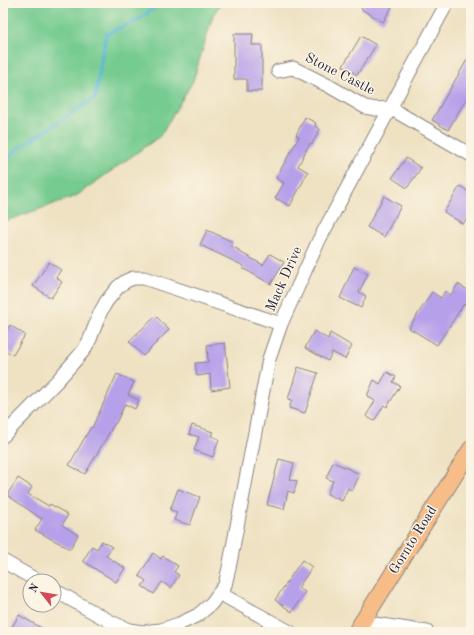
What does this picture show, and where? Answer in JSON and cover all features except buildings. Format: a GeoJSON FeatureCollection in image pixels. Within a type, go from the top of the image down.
{"type":"FeatureCollection","features":[{"type":"Feature","properties":{"kind":"main road","name":"Gornto Road"},"geometry":{"type":"LineString","coordinates":[[359,627],[471,448]]}},
{"type":"Feature","properties":{"kind":"street","name":"Mack Drive"},"geometry":{"type":"LineString","coordinates":[[62,594],[111,622],[129,630],[142,632],[161,630],[179,624],[198,615],[211,604],[225,585],[269,359],[281,324],[320,240],[447,3]]}},
{"type":"Feature","properties":{"kind":"street","name":"Stone Castle"},"geometry":{"type":"LineString","coordinates":[[278,71],[293,68],[329,86],[365,107],[376,109],[390,108],[471,155]]}},
{"type":"Feature","properties":{"kind":"street"},"geometry":{"type":"LineString","coordinates":[[3,436],[58,380],[84,350],[106,302],[118,287],[133,278],[144,278],[281,324]]}},
{"type":"Feature","properties":{"kind":"street"},"geometry":{"type":"LineString","coordinates":[[3,561],[24,573]]}},
{"type":"Feature","properties":{"kind":"street"},"geometry":{"type":"LineString","coordinates":[[219,593],[290,632]]}},
{"type":"Feature","properties":{"kind":"street"},"geometry":{"type":"LineString","coordinates":[[359,627],[427,632]]}},
{"type":"Feature","properties":{"kind":"green space"},"geometry":{"type":"Polygon","coordinates":[[[3,3],[221,3],[213,15],[193,81],[160,136],[76,196],[3,222],[3,3]]]}},
{"type":"Feature","properties":{"kind":"waterway"},"geometry":{"type":"LineString","coordinates":[[3,163],[16,150],[95,98],[106,34],[140,19],[160,3]]}}]}
